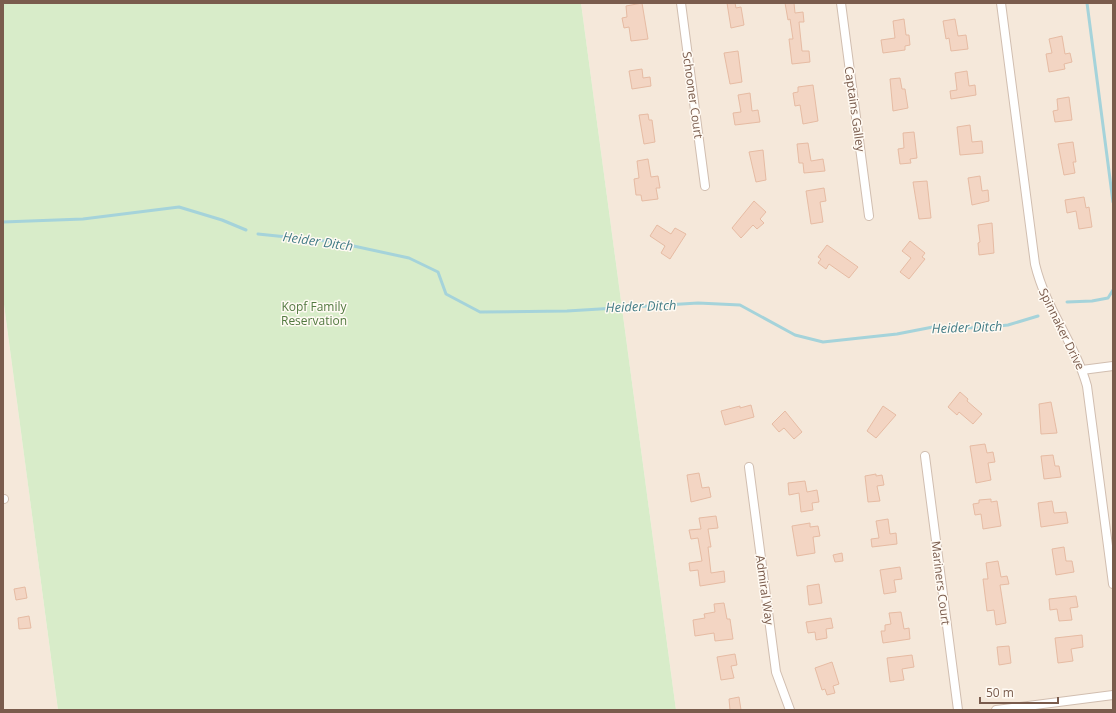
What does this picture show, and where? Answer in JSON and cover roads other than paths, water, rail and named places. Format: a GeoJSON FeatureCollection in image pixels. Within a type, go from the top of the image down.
{"type":"FeatureCollection","features":[{"type":"Feature","properties":{"kind":"street","name":"Schooner Court"},"geometry":{"type":"LineString","coordinates":[[681,3],[705,186]]}},
{"type":"Feature","properties":{"kind":"street","name":"Captains Galley"},"geometry":{"type":"LineString","coordinates":[[841,3],[869,216]]}},
{"type":"Feature","properties":{"kind":"street","name":"Spinnaker Drive"},"geometry":{"type":"LineString","coordinates":[[1002,3],[1038,275],[1049,305],[1082,370],[1089,399],[1113,584]]}},
{"type":"Feature","properties":{"kind":"street"},"geometry":{"type":"LineString","coordinates":[[1082,370],[1113,366]]}},
{"type":"Feature","properties":{"kind":"street","name":"Mariners Court"},"geometry":{"type":"LineString","coordinates":[[925,456],[958,710]]}},
{"type":"Feature","properties":{"kind":"street","name":"Admiral Way"},"geometry":{"type":"LineString","coordinates":[[748,467],[776,672],[790,710]]}},
{"type":"Feature","properties":{"kind":"street"},"geometry":{"type":"LineString","coordinates":[[996,710],[1113,695]]}},
{"type":"Feature","properties":{"kind":"waterway","name":"Heider Ditch"},"geometry":{"type":"LineString","coordinates":[[1087,3],[1113,202]]}},
{"type":"Feature","properties":{"kind":"waterway","name":"Heider Ditch"},"geometry":{"type":"LineString","coordinates":[[3,222],[83,219],[179,207],[222,220],[246,230]]}},
{"type":"Feature","properties":{"kind":"waterway","name":"Heider Ditch"},"geometry":{"type":"LineString","coordinates":[[258,234],[335,242],[409,258],[438,272],[446,294],[480,312],[567,311],[698,303],[740,305],[795,335],[823,342],[897,334],[933,327],[980,328],[1008,325],[1038,316]]}},
{"type":"Feature","properties":{"kind":"waterway","name":"Heider Ditch"},"geometry":{"type":"LineString","coordinates":[[1067,302],[1092,301],[1108,298],[1113,290]]}},
{"type":"Feature","properties":{"kind":"park label","name":"Kopf Family Reservation"},"geometry":{"type":"Point","coordinates":[314,313]}}]}
